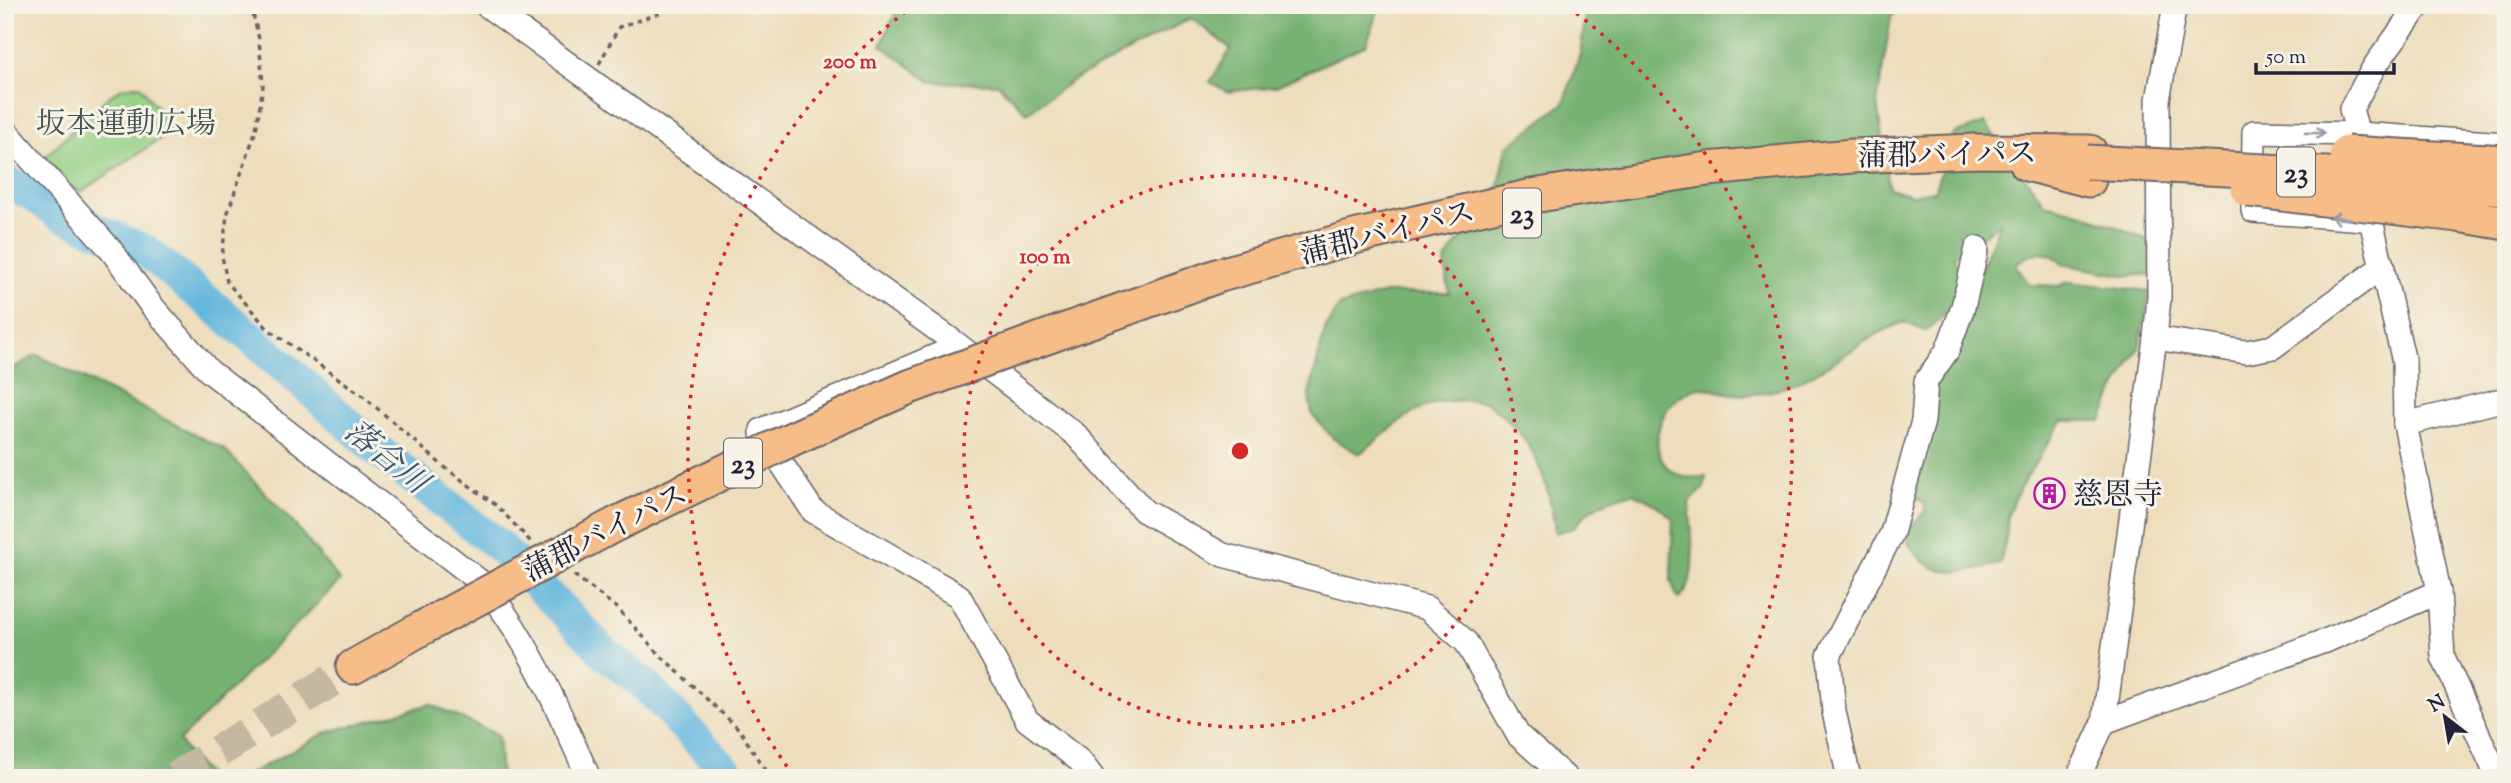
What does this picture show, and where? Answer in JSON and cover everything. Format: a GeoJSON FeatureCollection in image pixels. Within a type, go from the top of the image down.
{"type":"FeatureCollection","features":[{"type":"Feature","properties":{"kind":"highway","name":"蒲郡バイパス"},"geometry":{"type":"LineString","coordinates":[[1076,332],[1220,275],[1358,236],[1532,196],[1708,169],[1852,156],[1975,151],[2090,158]]}},
{"type":"Feature","properties":{"kind":"highway","name":"蒲郡バイパス"},"geometry":{"type":"LineString","coordinates":[[357,674],[616,524],[796,437],[909,387],[1214,290],[1360,249],[1538,209],[1714,181],[2090,158]]}},
{"type":"Feature","properties":{"kind":"highway"},"geometry":{"type":"LineString","coordinates":[[2090,158],[2506,162]]}},
{"type":"Feature","properties":{"kind":"highway"},"geometry":{"type":"LineString","coordinates":[[2090,158],[2189,184],[2329,198],[2506,223]]}},
{"type":"Feature","properties":{"kind":"highway","name":"23"},"geometry":{"type":"LineString","coordinates":[[2090,158],[2350,163],[2506,175]]}},
{"type":"Feature","properties":{"kind":"highway","name":"23"},"geometry":{"type":"LineString","coordinates":[[2090,158],[2506,188]]}},
{"type":"Feature","properties":{"kind":"street"},"geometry":{"type":"LineString","coordinates":[[486,5],[959,346],[1076,435],[1144,511],[1223,555],[1427,608],[1465,642],[1518,735],[1566,778]]}},
{"type":"Feature","properties":{"kind":"street"},"geometry":{"type":"LineString","coordinates":[[2078,778],[2104,722],[2155,338],[2159,298],[2158,100],[2175,5]]}},
{"type":"Feature","properties":{"kind":"street"},"geometry":{"type":"LineString","coordinates":[[2420,5],[2374,67],[2351,109],[2358,134],[2371,220],[2404,362],[2405,424],[2439,593],[2443,657],[2497,778]]}},
{"type":"Feature","properties":{"kind":"street"},"geometry":{"type":"LineString","coordinates":[[5,130],[111,250],[151,305],[209,371],[482,583],[506,612],[528,648],[589,778]]}},
{"type":"Feature","properties":{"kind":"street"},"geometry":{"type":"LineString","coordinates":[[2506,144],[2358,134],[2254,132],[2253,211],[2371,220],[2506,238]]}},
{"type":"Feature","properties":{"kind":"street"},"geometry":{"type":"LineString","coordinates":[[1849,778],[1834,712],[1829,656],[1892,533],[1923,421],[1926,381],[1947,351],[1963,307],[1977,248]]}},
{"type":"Feature","properties":{"kind":"street"},"geometry":{"type":"LineString","coordinates":[[2155,338],[2246,352],[2273,347],[2383,266]]}},
{"type":"Feature","properties":{"kind":"street"},"geometry":{"type":"LineString","coordinates":[[959,346],[762,430],[762,434],[813,511],[959,596],[1027,720],[1080,761],[1093,778]]}},
{"type":"Feature","properties":{"kind":"street"},"geometry":{"type":"LineString","coordinates":[[2405,424],[2506,399]]}},
{"type":"Feature","properties":{"kind":"street"},"geometry":{"type":"LineString","coordinates":[[2104,722],[2330,639],[2439,593]]}},
{"type":"Feature","properties":{"kind":"path"},"geometry":{"type":"LineString","coordinates":[[251,5],[259,38],[263,86],[256,131],[227,215],[222,256],[227,282],[268,329],[362,396],[443,466],[497,506],[536,545]]}},
{"type":"Feature","properties":{"kind":"path"},"geometry":{"type":"LineString","coordinates":[[590,80],[619,27],[683,5]]}},
{"type":"Feature","properties":{"kind":"path"},"geometry":{"type":"LineString","coordinates":[[566,569],[617,608],[661,656],[740,730],[762,766],[776,778]]}},
{"type":"Feature","properties":{"kind":"green space"},"geometry":{"type":"Polygon","coordinates":[[[899,5],[1380,5],[1366,45],[1276,86],[1228,92],[1210,82],[1231,49],[1191,18],[1073,80],[1027,113],[998,84],[931,82],[881,45],[899,5]]]}},
{"type":"Feature","properties":{"kind":"green space"},"geometry":{"type":"Polygon","coordinates":[[[1587,5],[1902,5],[1891,17],[1877,103],[1889,188],[1912,195],[1934,191],[1954,134],[1985,123],[2045,204],[2084,214],[2151,241],[2152,274],[2127,276],[2062,264],[2051,255],[2039,253],[2027,257],[2016,266],[2030,285],[2058,286],[2069,282],[2150,291],[2139,348],[2114,391],[2102,421],[2062,421],[2021,486],[2008,514],[2000,564],[1948,572],[1927,564],[1908,543],[1912,526],[1925,511],[1925,503],[1910,494],[1936,409],[1934,386],[2000,223],[1953,257],[1960,271],[1955,298],[1938,321],[1925,331],[1904,322],[1870,338],[1822,369],[1789,386],[1757,394],[1725,393],[1702,388],[1682,395],[1672,403],[1660,426],[1658,439],[1663,462],[1684,477],[1706,477],[1704,488],[1689,503],[1692,569],[1685,592],[1678,599],[1671,580],[1673,519],[1657,505],[1633,493],[1600,504],[1574,528],[1555,533],[1550,500],[1540,468],[1524,438],[1488,404],[1464,400],[1430,405],[1402,420],[1359,454],[1334,439],[1312,415],[1309,395],[1325,330],[1339,306],[1385,293],[1449,293],[1445,261],[1499,185],[1507,147],[1564,103],[1580,54],[1587,5]]]}},
{"type":"Feature","properties":{"kind":"green space","name":"坂本運動広場"},"geometry":{"type":"Polygon","coordinates":[[[140,85],[173,130],[81,192],[69,185],[45,157],[108,97],[122,88],[140,85]]]}},
{"type":"Feature","properties":{"kind":"green space"},"geometry":{"type":"Polygon","coordinates":[[[37,355],[224,449],[295,525],[340,581],[179,741],[211,778],[5,778],[5,372],[37,355]]]}},
{"type":"Feature","properties":{"kind":"green space"},"geometry":{"type":"Polygon","coordinates":[[[430,704],[498,735],[501,778],[242,778],[325,733],[430,704]]]}},
{"type":"Feature","properties":{"kind":"waterway","name":"落合川"},"geometry":{"type":"LineString","coordinates":[[5,181],[33,195],[61,215],[146,251],[247,334],[375,448],[499,546],[606,654],[645,685],[733,778]]}},
{"type":"Feature","properties":{"kind":"tunnel"},"geometry":{"type":"LineString","coordinates":[[176,778],[353,667]]}},
{"type":"Feature","properties":{"kind":"place","name":"慈恩寺"},"geometry":{"type":"Point","coordinates":[2050,494]}}]}
